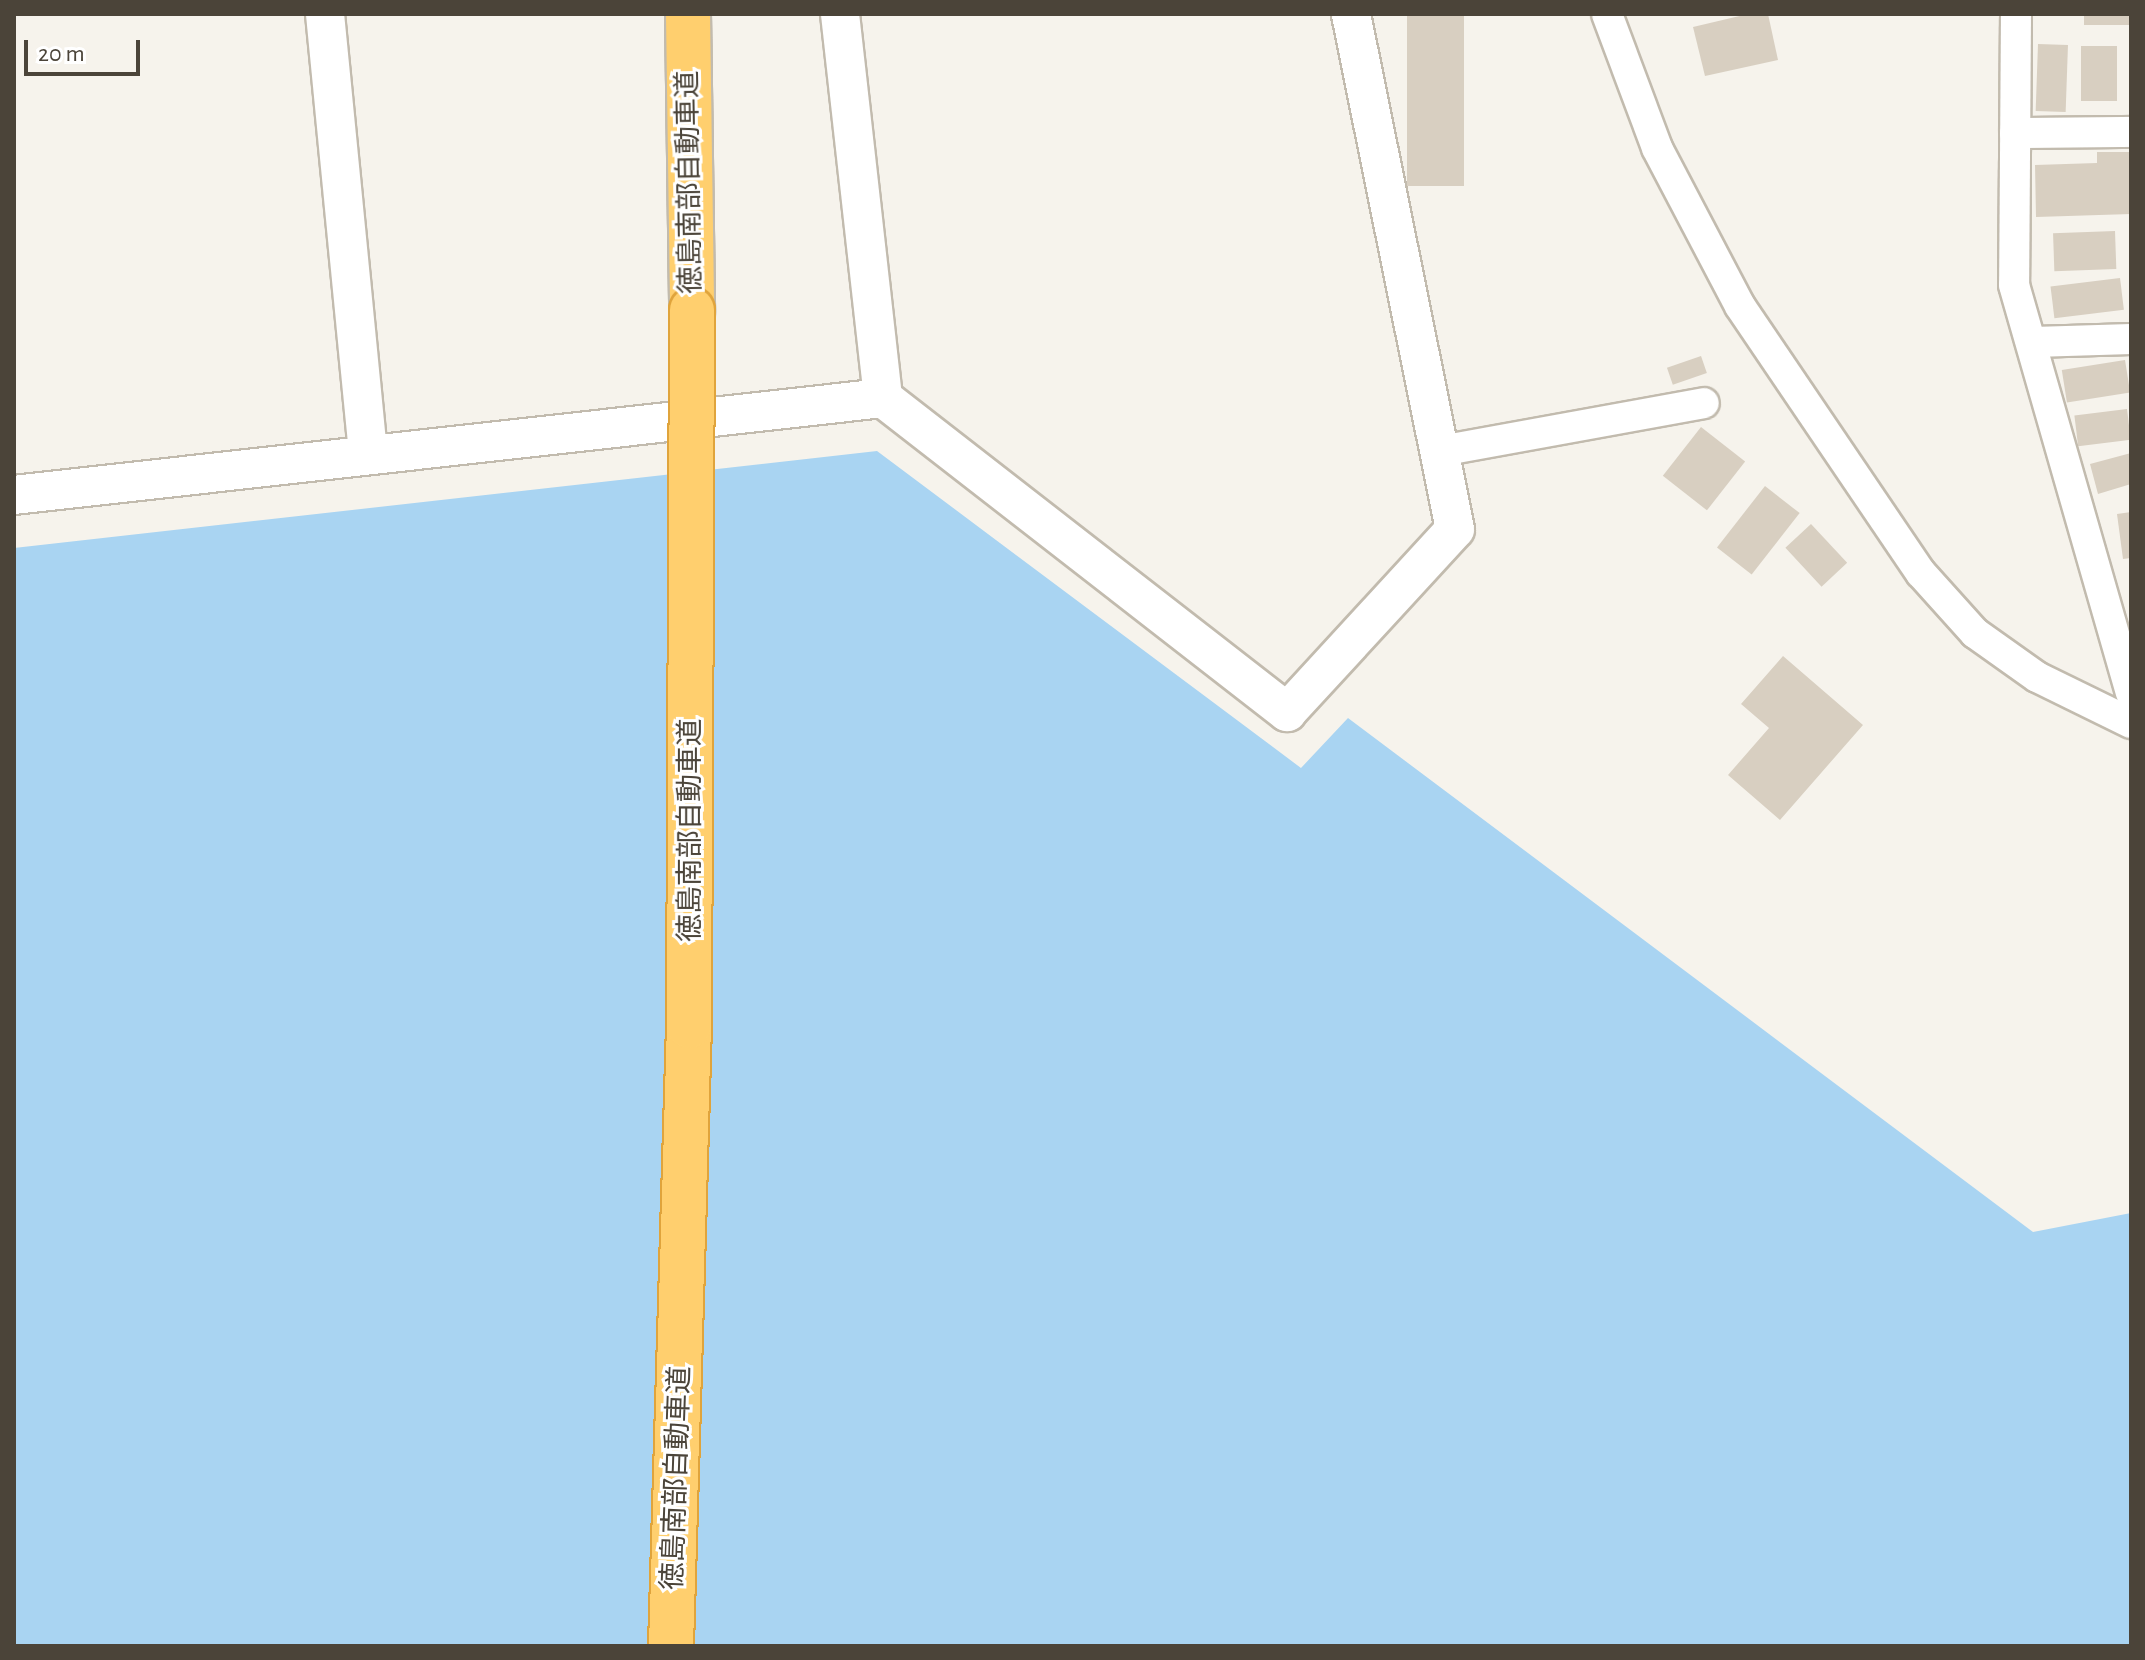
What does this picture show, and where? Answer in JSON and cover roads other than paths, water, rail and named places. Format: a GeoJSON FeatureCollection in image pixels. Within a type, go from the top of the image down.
{"type":"FeatureCollection","features":[{"type":"Feature","properties":{"kind":"highway","name":"徳島南部自動車道"},"geometry":{"type":"LineString","coordinates":[[671,1646],[689,1011],[688,14]]}},
{"type":"Feature","properties":{"kind":"street"},"geometry":{"type":"LineString","coordinates":[[325,14],[368,455]]}},
{"type":"Feature","properties":{"kind":"street"},"geometry":{"type":"LineString","coordinates":[[840,14],[883,398]]}},
{"type":"Feature","properties":{"kind":"street"},"geometry":{"type":"LineString","coordinates":[[14,495],[883,398],[1287,712],[1455,529],[1351,14]]}},
{"type":"Feature","properties":{"kind":"street"},"geometry":{"type":"LineString","coordinates":[[1607,14],[1657,148],[1740,306],[1921,573],[1975,633],[2024,668],[2131,723]]}},
{"type":"Feature","properties":{"kind":"street"},"geometry":{"type":"LineString","coordinates":[[2016,14],[2014,285],[2034,342],[2131,693]]}},
{"type":"Feature","properties":{"kind":"street"},"geometry":{"type":"LineString","coordinates":[[2015,133],[2131,132]]}},
{"type":"Feature","properties":{"kind":"street"},"geometry":{"type":"LineString","coordinates":[[2034,342],[2131,339]]}},
{"type":"Feature","properties":{"kind":"street"},"geometry":{"type":"LineString","coordinates":[[1440,451],[1704,403]]}},
{"type":"Feature","properties":{"kind":"water"},"geometry":{"type":"Polygon","coordinates":[[[877,451],[1301,768],[1348,718],[2033,1232],[2131,1213],[2131,1646],[14,1646],[14,548],[877,451]]]}}]}
